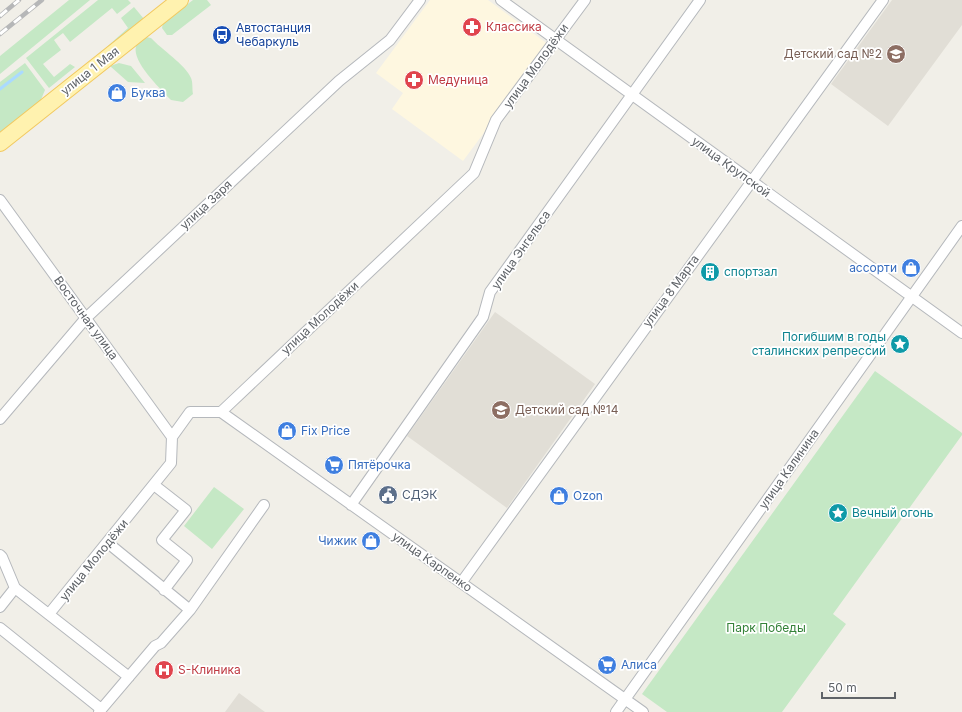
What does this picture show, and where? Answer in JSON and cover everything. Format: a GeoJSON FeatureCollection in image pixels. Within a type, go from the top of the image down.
{"type":"FeatureCollection","features":[{"type":"Feature","properties":{"kind":"main road","name":"улица 1 Мая"},"geometry":{"type":"LineString","coordinates":[[0,143],[180,0]]}},
{"type":"Feature","properties":{"kind":"street","name":"улица Заря"},"geometry":{"type":"LineString","coordinates":[[0,419],[86,318],[334,86],[390,40],[420,0]]}},
{"type":"Feature","properties":{"kind":"street","name":"улица Крупской"},"geometry":{"type":"LineString","coordinates":[[501,0],[962,333]]}},
{"type":"Feature","properties":{"kind":"street","name":"улица Молодёжи"},"geometry":{"type":"LineString","coordinates":[[221,412],[474,173],[496,120],[585,0]]}},
{"type":"Feature","properties":{"kind":"street","name":"улица Энгельса"},"geometry":{"type":"LineString","coordinates":[[351,505],[483,317],[490,292],[630,94],[700,0]]}},
{"type":"Feature","properties":{"kind":"street","name":"улица 8 Марта"},"geometry":{"type":"LineString","coordinates":[[461,583],[883,0]]}},
{"type":"Feature","properties":{"kind":"street","name":"Восточная улица"},"geometry":{"type":"LineString","coordinates":[[0,200],[172,437]]}},
{"type":"Feature","properties":{"kind":"street","name":"улица Калинина"},"geometry":{"type":"LineString","coordinates":[[616,712],[962,226]]}},
{"type":"Feature","properties":{"kind":"street"},"geometry":{"type":"LineString","coordinates":[[172,437],[190,412],[221,412]]}},
{"type":"Feature","properties":{"kind":"street","name":"улица Карпенко"},"geometry":{"type":"LineString","coordinates":[[221,412],[642,712]]}},
{"type":"Feature","properties":{"kind":"street","name":"улица Молодёжи"},"geometry":{"type":"LineString","coordinates":[[49,614],[108,543],[171,463],[172,437]]}},
{"type":"Feature","properties":{"kind":"street"},"geometry":{"type":"LineString","coordinates":[[154,485],[186,510],[162,540],[187,560],[164,590]]}},
{"type":"Feature","properties":{"kind":"street"},"geometry":{"type":"LineString","coordinates":[[0,628],[100,711],[190,610],[264,505]]}},
{"type":"Feature","properties":{"kind":"street"},"geometry":{"type":"LineString","coordinates":[[108,543],[190,610]]}},
{"type":"Feature","properties":{"kind":"street"},"geometry":{"type":"LineString","coordinates":[[0,555],[15,588],[129,677]]}},
{"type":"Feature","properties":{"kind":"street"},"geometry":{"type":"LineString","coordinates":[[0,607],[15,588]]}},
{"type":"Feature","properties":{"kind":"shaded area"},"geometry":{"type":"Polygon","coordinates":[[[430,0],[488,0],[549,45],[463,161],[392,109],[403,93],[376,73],[430,0]]]}},
{"type":"Feature","properties":{"kind":"shaded area","name":"Детский сад №2"},"geometry":{"type":"Polygon","coordinates":[[[892,0],[962,0],[962,25],[888,126],[831,84],[892,0]]]}},
{"type":"Feature","properties":{"kind":"shaded area","name":"Детский сад №14"},"geometry":{"type":"Polygon","coordinates":[[[495,312],[595,384],[507,508],[407,436],[495,312]]]}},
{"type":"Feature","properties":{"kind":"shaded area"},"geometry":{"type":"Polygon","coordinates":[[[239,693],[265,712],[225,712],[239,693]]]}},
{"type":"Feature","properties":{"kind":"green space"},"geometry":{"type":"Polygon","coordinates":[[[69,0],[90,0],[0,74],[0,56],[69,0]]]}},
{"type":"Feature","properties":{"kind":"green space"},"geometry":{"type":"Polygon","coordinates":[[[98,0],[128,0],[131,3],[117,14],[112,8],[70,42],[63,33],[54,40],[61,50],[43,64],[54,77],[70,64],[75,67],[49,88],[26,58],[98,0]]]}},
{"type":"Feature","properties":{"kind":"green space"},"geometry":{"type":"Polygon","coordinates":[[[193,0],[207,0],[211,5],[172,35],[167,35],[162,28],[163,23],[193,0]]]}},
{"type":"Feature","properties":{"kind":"green space"},"geometry":{"type":"Polygon","coordinates":[[[134,7],[144,19],[100,53],[128,28],[121,18],[134,7]]]}},
{"type":"Feature","properties":{"kind":"green space"},"geometry":{"type":"Polygon","coordinates":[[[146,37],[151,38],[179,63],[192,80],[193,94],[183,102],[171,100],[153,81],[141,65],[136,49],[138,43],[146,37]]]}},
{"type":"Feature","properties":{"kind":"green space"},"geometry":{"type":"Polygon","coordinates":[[[25,63],[45,90],[40,102],[0,133],[0,82],[25,63]]]}},
{"type":"Feature","properties":{"kind":"green space"},"geometry":{"type":"Polygon","coordinates":[[[119,63],[131,66],[145,83],[128,82],[110,66],[119,63]]]}},
{"type":"Feature","properties":{"kind":"green space","name":"Парк Победы"},"geometry":{"type":"Polygon","coordinates":[[[875,371],[962,433],[962,435],[833,614],[846,624],[782,712],[667,712],[642,694],[875,371]]]}},
{"type":"Feature","properties":{"kind":"green space"},"geometry":{"type":"Polygon","coordinates":[[[214,487],[244,509],[212,549],[184,526],[214,487]]]}},
{"type":"Feature","properties":{"kind":"waterway"},"geometry":{"type":"LineString","coordinates":[[0,89],[22,72]]}},
{"type":"Feature","properties":{"kind":"railway"},"geometry":{"type":"LineString","coordinates":[[0,16],[19,0]]}},
{"type":"Feature","properties":{"kind":"railway"},"geometry":{"type":"LineString","coordinates":[[0,34],[42,0]]}},
{"type":"Feature","properties":{"kind":"place","name":"Классика"},"geometry":{"type":"Point","coordinates":[472,27]}},
{"type":"Feature","properties":{"kind":"place","name":"Автостанция Чебаркуль"},"geometry":{"type":"Point","coordinates":[222,35]}},
{"type":"Feature","properties":{"kind":"place","name":"Детский сад №2"},"geometry":{"type":"Point","coordinates":[896,54]}},
{"type":"Feature","properties":{"kind":"place","name":"Медуница"},"geometry":{"type":"Point","coordinates":[414,80]}},
{"type":"Feature","properties":{"kind":"place","name":"Буква"},"geometry":{"type":"Point","coordinates":[117,93]}},
{"type":"Feature","properties":{"kind":"place","name":"ассорти"},"geometry":{"type":"Point","coordinates":[911,268]}},
{"type":"Feature","properties":{"kind":"place","name":"спортзал"},"geometry":{"type":"Point","coordinates":[710,272]}},
{"type":"Feature","properties":{"kind":"place","name":"Погибшим в годы сталинских репрессий"},"geometry":{"type":"Point","coordinates":[900,344]}},
{"type":"Feature","properties":{"kind":"place","name":"Детский сад №14"},"geometry":{"type":"Point","coordinates":[501,410]}},
{"type":"Feature","properties":{"kind":"place","name":"Fix Price"},"geometry":{"type":"Point","coordinates":[287,431]}},
{"type":"Feature","properties":{"kind":"place","name":"Пятёрочка"},"geometry":{"type":"Point","coordinates":[334,465]}},
{"type":"Feature","properties":{"kind":"place","name":"СДЭК"},"geometry":{"type":"Point","coordinates":[388,495]}},
{"type":"Feature","properties":{"kind":"place","name":"Ozon"},"geometry":{"type":"Point","coordinates":[559,496]}},
{"type":"Feature","properties":{"kind":"place","name":"Вечный огонь"},"geometry":{"type":"Point","coordinates":[838,513]}},
{"type":"Feature","properties":{"kind":"place","name":"Чижик"},"geometry":{"type":"Point","coordinates":[371,541]}},
{"type":"Feature","properties":{"kind":"place","name":"Алиса"},"geometry":{"type":"Point","coordinates":[607,665]}},
{"type":"Feature","properties":{"kind":"place","name":"S-Клиника"},"geometry":{"type":"Point","coordinates":[164,670]}}]}
